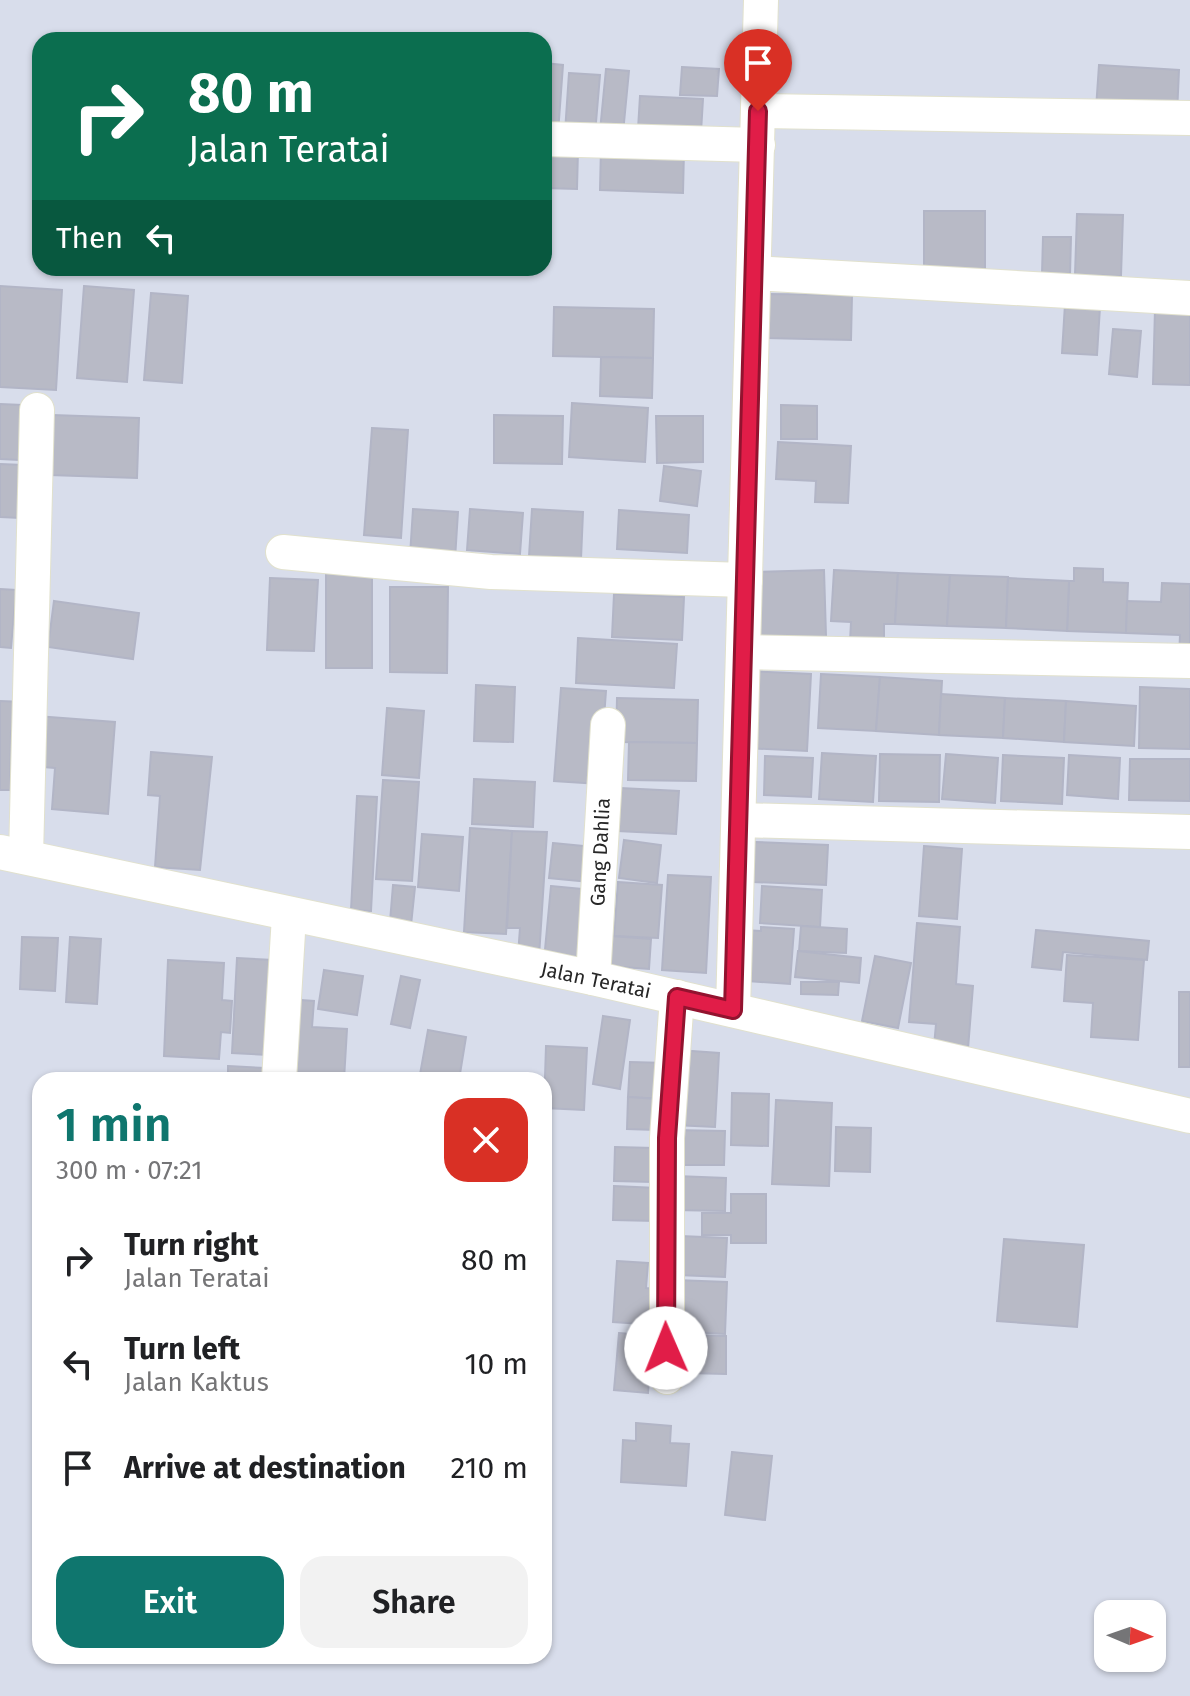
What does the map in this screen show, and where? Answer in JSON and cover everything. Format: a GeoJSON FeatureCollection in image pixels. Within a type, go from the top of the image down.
{"type":"FeatureCollection","features":[{"type":"Feature","properties":{"kind":"street"},"geometry":{"type":"LineString","coordinates":[[733,1010],[761,0]]}},
{"type":"Feature","properties":{"kind":"street"},"geometry":{"type":"LineString","coordinates":[[758,111],[1190,118]]}},
{"type":"Feature","properties":{"kind":"street"},"geometry":{"type":"LineString","coordinates":[[552,139],[758,145]]}},
{"type":"Feature","properties":{"kind":"street"},"geometry":{"type":"LineString","coordinates":[[754,273],[1190,298]]}},
{"type":"Feature","properties":{"kind":"street"},"geometry":{"type":"LineString","coordinates":[[13,854],[37,410]]}},
{"type":"Feature","properties":{"kind":"street"},"geometry":{"type":"LineString","coordinates":[[283,552],[491,572],[745,580]]}},
{"type":"Feature","properties":{"kind":"street"},"geometry":{"type":"LineString","coordinates":[[743,652],[1190,661]]}},
{"type":"Feature","properties":{"kind":"street","name":"Gang Dahlia"},"geometry":{"type":"LineString","coordinates":[[593,978],[608,725]]}},
{"type":"Feature","properties":{"kind":"street"},"geometry":{"type":"LineString","coordinates":[[739,820],[1190,832]]}},
{"type":"Feature","properties":{"kind":"street","name":"Jalan Teratai"},"geometry":{"type":"LineString","coordinates":[[13,854],[289,916],[593,978],[1190,1116]]}},
{"type":"Feature","properties":{"kind":"street"},"geometry":{"type":"LineString","coordinates":[[279,1072],[289,916]]}},
{"type":"Feature","properties":{"kind":"street"},"geometry":{"type":"LineString","coordinates":[[667,1377],[667,1138],[677,997]]}},
{"type":"Feature","properties":{"kind":"building"},"geometry":{"type":"Polygon","coordinates":[[[552,64],[563,65],[558,133],[552,132],[552,64]]]}},
{"type":"Feature","properties":{"kind":"building"},"geometry":{"type":"Polygon","coordinates":[[[1099,65],[1179,70],[1177,114],[1096,109],[1099,65]]]}},
{"type":"Feature","properties":{"kind":"building"},"geometry":{"type":"Polygon","coordinates":[[[682,67],[719,69],[717,96],[680,95],[682,67]]]}},
{"type":"Feature","properties":{"kind":"building"},"geometry":{"type":"Polygon","coordinates":[[[606,69],[629,71],[623,133],[600,131],[606,69]]]}},
{"type":"Feature","properties":{"kind":"building"},"geometry":{"type":"Polygon","coordinates":[[[569,73],[600,75],[595,134],[565,132],[569,73]]]}},
{"type":"Feature","properties":{"kind":"building"},"geometry":{"type":"Polygon","coordinates":[[[640,96],[703,99],[701,132],[638,129],[640,96]]]}},
{"type":"Feature","properties":{"kind":"building"},"geometry":{"type":"Polygon","coordinates":[[[601,147],[684,150],[683,193],[600,190],[601,147]]]}},
{"type":"Feature","properties":{"kind":"building"},"geometry":{"type":"Polygon","coordinates":[[[552,149],[578,150],[577,189],[552,188],[552,149]]]}},
{"type":"Feature","properties":{"kind":"building"},"geometry":{"type":"Polygon","coordinates":[[[924,211],[985,211],[985,273],[924,273],[924,211]]]}},
{"type":"Feature","properties":{"kind":"building"},"geometry":{"type":"Polygon","coordinates":[[[1077,214],[1123,215],[1121,276],[1075,275],[1077,214]]]}},
{"type":"Feature","properties":{"kind":"building"},"geometry":{"type":"Polygon","coordinates":[[[1043,237],[1071,237],[1070,275],[1042,274],[1043,237]]]}},
{"type":"Feature","properties":{"kind":"building"},"geometry":{"type":"Polygon","coordinates":[[[0,286],[62,290],[56,390],[0,387],[0,286]]]}},
{"type":"Feature","properties":{"kind":"building"},"geometry":{"type":"Polygon","coordinates":[[[84,286],[134,290],[127,382],[77,378],[84,286]]]}},
{"type":"Feature","properties":{"kind":"building"},"geometry":{"type":"Polygon","coordinates":[[[151,293],[188,296],[182,383],[144,380],[151,293]]]}},
{"type":"Feature","properties":{"kind":"building"},"geometry":{"type":"Polygon","coordinates":[[[767,294],[852,295],[851,340],[766,338],[767,294]]]}},
{"type":"Feature","properties":{"kind":"building"},"geometry":{"type":"Polygon","coordinates":[[[1065,304],[1100,307],[1097,355],[1062,353],[1065,304]]]}},
{"type":"Feature","properties":{"kind":"building"},"geometry":{"type":"Polygon","coordinates":[[[554,307],[654,309],[653,358],[553,356],[554,307]]]}},
{"type":"Feature","properties":{"kind":"building"},"geometry":{"type":"Polygon","coordinates":[[[1155,309],[1190,310],[1190,385],[1153,384],[1155,309]]]}},
{"type":"Feature","properties":{"kind":"building"},"geometry":{"type":"Polygon","coordinates":[[[1113,329],[1141,331],[1137,377],[1109,374],[1113,329]]]}},
{"type":"Feature","properties":{"kind":"building"},"geometry":{"type":"Polygon","coordinates":[[[601,357],[653,358],[652,398],[600,396],[601,357]]]}},
{"type":"Feature","properties":{"kind":"building"},"geometry":{"type":"Polygon","coordinates":[[[572,403],[648,408],[645,462],[569,457],[572,403]]]}},
{"type":"Feature","properties":{"kind":"building"},"geometry":{"type":"Polygon","coordinates":[[[0,404],[22,405],[19,460],[0,459],[0,404]]]}},
{"type":"Feature","properties":{"kind":"building"},"geometry":{"type":"Polygon","coordinates":[[[781,405],[817,406],[817,439],[781,439],[781,405]]]}},
{"type":"Feature","properties":{"kind":"building"},"geometry":{"type":"Polygon","coordinates":[[[52,415],[139,418],[137,478],[50,475],[52,415]]]}},
{"type":"Feature","properties":{"kind":"building"},"geometry":{"type":"Polygon","coordinates":[[[494,415],[563,416],[562,464],[494,463],[494,415]]]}},
{"type":"Feature","properties":{"kind":"building"},"geometry":{"type":"Polygon","coordinates":[[[656,416],[703,416],[703,462],[657,463],[656,416]]]}},
{"type":"Feature","properties":{"kind":"building"},"geometry":{"type":"Polygon","coordinates":[[[372,428],[408,430],[401,538],[364,535],[372,428]]]}},
{"type":"Feature","properties":{"kind":"building"},"geometry":{"type":"Polygon","coordinates":[[[778,442],[851,446],[848,503],[815,502],[816,481],[776,479],[778,442]]]}},
{"type":"Feature","properties":{"kind":"building"},"geometry":{"type":"Polygon","coordinates":[[[0,464],[23,465],[20,518],[0,517],[0,464]]]}},
{"type":"Feature","properties":{"kind":"building"},"geometry":{"type":"Polygon","coordinates":[[[664,466],[701,471],[697,506],[660,501],[664,466]]]}},
{"type":"Feature","properties":{"kind":"building"},"geometry":{"type":"Polygon","coordinates":[[[413,509],[458,512],[455,559],[410,556],[413,509]]]}},
{"type":"Feature","properties":{"kind":"building"},"geometry":{"type":"Polygon","coordinates":[[[470,509],[523,513],[520,554],[467,550],[470,509]]]}},
{"type":"Feature","properties":{"kind":"building"},"geometry":{"type":"Polygon","coordinates":[[[532,509],[583,512],[581,559],[529,556],[532,509]]]}},
{"type":"Feature","properties":{"kind":"building"},"geometry":{"type":"Polygon","coordinates":[[[619,510],[689,515],[687,553],[617,549],[619,510]]]}},
{"type":"Feature","properties":{"kind":"building"},"geometry":{"type":"Polygon","coordinates":[[[1074,568],[1103,569],[1103,582],[1128,583],[1126,633],[1067,631],[1069,581],[1074,581],[1074,568]]]}},
{"type":"Feature","properties":{"kind":"building"},"geometry":{"type":"Polygon","coordinates":[[[824,570],[826,636],[752,638],[751,572],[824,570]]]}},
{"type":"Feature","properties":{"kind":"building"},"geometry":{"type":"Polygon","coordinates":[[[834,570],[898,573],[895,624],[884,624],[884,643],[850,642],[851,622],[831,621],[834,570]]]}},
{"type":"Feature","properties":{"kind":"building"},"geometry":{"type":"Polygon","coordinates":[[[326,572],[372,572],[372,668],[326,668],[326,572]]]}},
{"type":"Feature","properties":{"kind":"building"},"geometry":{"type":"Polygon","coordinates":[[[898,573],[950,575],[947,626],[895,624],[898,573]]]}},
{"type":"Feature","properties":{"kind":"building"},"geometry":{"type":"Polygon","coordinates":[[[950,575],[1008,577],[1006,628],[947,626],[950,575]]]}},
{"type":"Feature","properties":{"kind":"building"},"geometry":{"type":"Polygon","coordinates":[[[270,578],[318,580],[314,651],[267,650],[270,578]]]}},
{"type":"Feature","properties":{"kind":"building"},"geometry":{"type":"Polygon","coordinates":[[[1008,578],[1069,581],[1067,631],[1006,628],[1008,578]]]}},
{"type":"Feature","properties":{"kind":"building"},"geometry":{"type":"Polygon","coordinates":[[[1162,583],[1190,584],[1190,658],[1179,658],[1180,635],[1126,633],[1127,601],[1161,602],[1162,583]]]}},
{"type":"Feature","properties":{"kind":"building"},"geometry":{"type":"Polygon","coordinates":[[[390,587],[448,587],[447,673],[390,672],[390,587]]]}},
{"type":"Feature","properties":{"kind":"building"},"geometry":{"type":"Polygon","coordinates":[[[0,589],[16,590],[11,648],[0,647],[0,589]]]}},
{"type":"Feature","properties":{"kind":"building"},"geometry":{"type":"Polygon","coordinates":[[[614,594],[684,597],[682,640],[612,637],[614,594]]]}},
{"type":"Feature","properties":{"kind":"building"},"geometry":{"type":"Polygon","coordinates":[[[54,601],[139,613],[133,659],[48,647],[54,601]]]}},
{"type":"Feature","properties":{"kind":"building"},"geometry":{"type":"Polygon","coordinates":[[[578,638],[677,644],[674,688],[576,683],[578,638]]]}},
{"type":"Feature","properties":{"kind":"building"},"geometry":{"type":"Polygon","coordinates":[[[748,671],[811,674],[807,751],[744,748],[748,671]]]}},
{"type":"Feature","properties":{"kind":"building"},"geometry":{"type":"Polygon","coordinates":[[[821,674],[880,677],[876,731],[818,728],[821,674]]]}},
{"type":"Feature","properties":{"kind":"building"},"geometry":{"type":"Polygon","coordinates":[[[880,677],[942,681],[939,735],[876,731],[880,677]]]}},
{"type":"Feature","properties":{"kind":"building"},"geometry":{"type":"Polygon","coordinates":[[[476,685],[515,687],[513,742],[474,741],[476,685]]]}},
{"type":"Feature","properties":{"kind":"building"},"geometry":{"type":"Polygon","coordinates":[[[1140,687],[1190,689],[1190,749],[1139,748],[1140,687]]]}},
{"type":"Feature","properties":{"kind":"building"},"geometry":{"type":"Polygon","coordinates":[[[561,688],[606,691],[599,784],[554,781],[561,688]]]}},
{"type":"Feature","properties":{"kind":"building"},"geometry":{"type":"Polygon","coordinates":[[[941,694],[1005,698],[1003,738],[939,735],[941,694]]]}},
{"type":"Feature","properties":{"kind":"building"},"geometry":{"type":"Polygon","coordinates":[[[617,698],[698,700],[697,743],[616,742],[617,698]]]}},
{"type":"Feature","properties":{"kind":"building"},"geometry":{"type":"Polygon","coordinates":[[[1005,698],[1066,701],[1064,742],[1003,738],[1005,698]]]}},
{"type":"Feature","properties":{"kind":"building"},"geometry":{"type":"Polygon","coordinates":[[[0,701],[24,702],[24,731],[11,731],[10,790],[0,790],[0,701]]]}},
{"type":"Feature","properties":{"kind":"building"},"geometry":{"type":"Polygon","coordinates":[[[1066,701],[1136,706],[1134,746],[1064,742],[1066,701]]]}},
{"type":"Feature","properties":{"kind":"building"},"geometry":{"type":"Polygon","coordinates":[[[387,708],[424,711],[419,778],[382,775],[387,708]]]}},
{"type":"Feature","properties":{"kind":"building"},"geometry":{"type":"Polygon","coordinates":[[[36,716],[115,722],[108,814],[52,809],[55,768],[32,766],[36,716]]]}},
{"type":"Feature","properties":{"kind":"building"},"geometry":{"type":"Polygon","coordinates":[[[629,742],[697,743],[696,781],[628,780],[629,742]]]}},
{"type":"Feature","properties":{"kind":"building"},"geometry":{"type":"Polygon","coordinates":[[[151,752],[212,757],[200,870],[155,867],[160,796],[148,795],[151,752]]]}},
{"type":"Feature","properties":{"kind":"building"},"geometry":{"type":"Polygon","coordinates":[[[822,753],[876,756],[873,802],[819,799],[822,753]]]}},
{"type":"Feature","properties":{"kind":"building"},"geometry":{"type":"Polygon","coordinates":[[[880,754],[940,755],[939,802],[879,801],[880,754]]]}},
{"type":"Feature","properties":{"kind":"building"},"geometry":{"type":"Polygon","coordinates":[[[946,754],[998,758],[995,803],[942,799],[946,754]]]}},
{"type":"Feature","properties":{"kind":"building"},"geometry":{"type":"Polygon","coordinates":[[[1003,755],[1064,758],[1062,804],[1001,801],[1003,755]]]}},
{"type":"Feature","properties":{"kind":"building"},"geometry":{"type":"Polygon","coordinates":[[[1069,755],[1120,758],[1118,799],[1067,795],[1069,755]]]}},
{"type":"Feature","properties":{"kind":"building"},"geometry":{"type":"Polygon","coordinates":[[[765,756],[813,758],[811,797],[764,795],[765,756]]]}},
{"type":"Feature","properties":{"kind":"building"},"geometry":{"type":"Polygon","coordinates":[[[1130,759],[1190,759],[1190,801],[1129,800],[1130,759]]]}},
{"type":"Feature","properties":{"kind":"building"},"geometry":{"type":"Polygon","coordinates":[[[474,779],[535,782],[533,827],[472,824],[474,779]]]}},
{"type":"Feature","properties":{"kind":"building"},"geometry":{"type":"Polygon","coordinates":[[[383,780],[419,782],[412,881],[376,879],[383,780]]]}},
{"type":"Feature","properties":{"kind":"building"},"geometry":{"type":"Polygon","coordinates":[[[620,788],[679,791],[676,834],[618,831],[620,788]]]}},
{"type":"Feature","properties":{"kind":"building"},"geometry":{"type":"Polygon","coordinates":[[[357,796],[377,797],[371,911],[351,910],[357,796]]]}},
{"type":"Feature","properties":{"kind":"building"},"geometry":{"type":"Polygon","coordinates":[[[470,828],[512,831],[506,934],[464,932],[470,828]]]}},
{"type":"Feature","properties":{"kind":"building"},"geometry":{"type":"Polygon","coordinates":[[[512,831],[547,832],[539,957],[518,955],[520,928],[507,928],[512,831]]]}},
{"type":"Feature","properties":{"kind":"building"},"geometry":{"type":"Polygon","coordinates":[[[422,834],[463,837],[459,891],[418,887],[422,834]]]}},
{"type":"Feature","properties":{"kind":"building"},"geometry":{"type":"Polygon","coordinates":[[[624,840],[661,845],[657,883],[619,878],[624,840]]]}},
{"type":"Feature","properties":{"kind":"building"},"geometry":{"type":"Polygon","coordinates":[[[755,842],[828,845],[826,885],[753,882],[755,842]]]}},
{"type":"Feature","properties":{"kind":"building"},"geometry":{"type":"Polygon","coordinates":[[[553,843],[593,847],[589,882],[549,878],[553,843]]]}},
{"type":"Feature","properties":{"kind":"building"},"geometry":{"type":"Polygon","coordinates":[[[924,846],[962,849],[957,919],[919,916],[924,846]]]}},
{"type":"Feature","properties":{"kind":"building"},"geometry":{"type":"Polygon","coordinates":[[[668,875],[711,877],[706,973],[662,970],[668,875]]]}},
{"type":"Feature","properties":{"kind":"building"},"geometry":{"type":"Polygon","coordinates":[[[618,882],[662,885],[658,938],[614,936],[618,882]]]}},
{"type":"Feature","properties":{"kind":"building"},"geometry":{"type":"Polygon","coordinates":[[[393,885],[415,887],[411,925],[390,922],[393,885]]]}},
{"type":"Feature","properties":{"kind":"building"},"geometry":{"type":"Polygon","coordinates":[[[551,886],[592,890],[585,964],[544,960],[551,886]]]}},
{"type":"Feature","properties":{"kind":"building"},"geometry":{"type":"Polygon","coordinates":[[[762,886],[822,890],[820,927],[760,923],[762,886]]]}},
{"type":"Feature","properties":{"kind":"building"},"geometry":{"type":"Polygon","coordinates":[[[917,923],[960,927],[956,984],[973,986],[968,1049],[934,1046],[936,1024],[909,1022],[917,923]]]}},
{"type":"Feature","properties":{"kind":"building"},"geometry":{"type":"Polygon","coordinates":[[[801,926],[847,929],[846,953],[799,951],[801,926]]]}},
{"type":"Feature","properties":{"kind":"building"},"geometry":{"type":"Polygon","coordinates":[[[761,927],[794,929],[790,984],[748,981],[745,930],[761,931],[761,927]]]}},
{"type":"Feature","properties":{"kind":"building"},"geometry":{"type":"Polygon","coordinates":[[[1036,930],[1149,941],[1147,960],[1063,952],[1061,970],[1032,967],[1036,930]]]}},
{"type":"Feature","properties":{"kind":"building"},"geometry":{"type":"Polygon","coordinates":[[[611,936],[651,939],[649,969],[609,966],[611,936]]]}},
{"type":"Feature","properties":{"kind":"building"},"geometry":{"type":"Polygon","coordinates":[[[22,937],[58,938],[55,991],[20,989],[22,937]]]}},
{"type":"Feature","properties":{"kind":"building"},"geometry":{"type":"Polygon","coordinates":[[[70,937],[101,939],[97,1004],[66,1002],[70,937]]]}},
{"type":"Feature","properties":{"kind":"building"},"geometry":{"type":"Polygon","coordinates":[[[798,951],[861,958],[859,983],[795,977],[798,951]]]}},
{"type":"Feature","properties":{"kind":"building"},"geometry":{"type":"Polygon","coordinates":[[[1067,955],[1144,960],[1138,1040],[1091,1037],[1093,1003],[1064,1001],[1067,955]]]}},
{"type":"Feature","properties":{"kind":"building"},"geometry":{"type":"Polygon","coordinates":[[[875,956],[911,963],[898,1028],[862,1021],[875,956]]]}},
{"type":"Feature","properties":{"kind":"building"},"geometry":{"type":"Polygon","coordinates":[[[237,958],[273,960],[268,1055],[232,1053],[237,958]]]}},
{"type":"Feature","properties":{"kind":"building"},"geometry":{"type":"Polygon","coordinates":[[[168,960],[224,963],[222,1000],[232,1001],[230,1033],[221,1032],[219,1059],[164,1056],[168,960]]]}},
{"type":"Feature","properties":{"kind":"building"},"geometry":{"type":"Polygon","coordinates":[[[324,970],[363,976],[357,1015],[318,1009],[324,970]]]}},
{"type":"Feature","properties":{"kind":"building"},"geometry":{"type":"Polygon","coordinates":[[[401,976],[420,980],[410,1028],[391,1024],[401,976]]]}},
{"type":"Feature","properties":{"kind":"building"},"geometry":{"type":"Polygon","coordinates":[[[801,982],[839,982],[838,995],[801,994],[801,982]]]}},
{"type":"Feature","properties":{"kind":"building"},"geometry":{"type":"Polygon","coordinates":[[[1179,992],[1190,992],[1190,1067],[1179,1067],[1179,992]]]}},
{"type":"Feature","properties":{"kind":"building"},"geometry":{"type":"Polygon","coordinates":[[[286,999],[314,1001],[312,1027],[347,1029],[344,1072],[281,1072],[286,999]]]}},
{"type":"Feature","properties":{"kind":"building"},"geometry":{"type":"Polygon","coordinates":[[[603,1016],[630,1020],[620,1089],[593,1084],[603,1016]]]}},
{"type":"Feature","properties":{"kind":"building"},"geometry":{"type":"Polygon","coordinates":[[[428,1030],[466,1037],[460,1072],[420,1072],[428,1030]]]}},
{"type":"Feature","properties":{"kind":"building"},"geometry":{"type":"Polygon","coordinates":[[[546,1046],[587,1048],[584,1110],[552,1108],[552,1072],[545,1072],[546,1046]]]}},
{"type":"Feature","properties":{"kind":"building"},"geometry":{"type":"Polygon","coordinates":[[[678,1050],[719,1053],[715,1127],[674,1125],[678,1050]]]}},
{"type":"Feature","properties":{"kind":"building"},"geometry":{"type":"Polygon","coordinates":[[[630,1062],[666,1063],[664,1099],[628,1097],[630,1062]]]}},
{"type":"Feature","properties":{"kind":"building"},"geometry":{"type":"Polygon","coordinates":[[[228,1066],[265,1068],[265,1072],[228,1072],[228,1066]]]}},
{"type":"Feature","properties":{"kind":"building"},"geometry":{"type":"Polygon","coordinates":[[[732,1093],[769,1094],[768,1146],[731,1145],[732,1093]]]}},
{"type":"Feature","properties":{"kind":"building"},"geometry":{"type":"Polygon","coordinates":[[[628,1097],[658,1099],[656,1130],[627,1129],[628,1097]]]}},
{"type":"Feature","properties":{"kind":"building"},"geometry":{"type":"Polygon","coordinates":[[[776,1100],[832,1103],[829,1186],[772,1184],[776,1100]]]}},
{"type":"Feature","properties":{"kind":"building"},"geometry":{"type":"Polygon","coordinates":[[[836,1127],[871,1128],[870,1172],[835,1171],[836,1127]]]}},
{"type":"Feature","properties":{"kind":"building"},"geometry":{"type":"Polygon","coordinates":[[[672,1130],[725,1131],[724,1165],[672,1165],[672,1130]]]}},
{"type":"Feature","properties":{"kind":"building"},"geometry":{"type":"Polygon","coordinates":[[[615,1147],[654,1148],[653,1182],[614,1181],[615,1147]]]}},
{"type":"Feature","properties":{"kind":"building"},"geometry":{"type":"Polygon","coordinates":[[[676,1176],[726,1178],[725,1211],[675,1210],[676,1176]]]}},
{"type":"Feature","properties":{"kind":"building"},"geometry":{"type":"Polygon","coordinates":[[[614,1186],[657,1188],[656,1221],[613,1220],[614,1186]]]}},
{"type":"Feature","properties":{"kind":"building"},"geometry":{"type":"Polygon","coordinates":[[[731,1194],[766,1194],[766,1243],[731,1243],[731,1235],[702,1235],[702,1213],[731,1213],[731,1194]]]}},
{"type":"Feature","properties":{"kind":"building"},"geometry":{"type":"Polygon","coordinates":[[[680,1236],[727,1238],[725,1277],[678,1275],[680,1236]]]}},
{"type":"Feature","properties":{"kind":"building"},"geometry":{"type":"Polygon","coordinates":[[[1004,1239],[1084,1245],[1077,1327],[997,1321],[1004,1239]]]}},
{"type":"Feature","properties":{"kind":"building"},"geometry":{"type":"Polygon","coordinates":[[[617,1261],[648,1263],[646,1288],[659,1289],[657,1325],[613,1322],[617,1261]]]}},
{"type":"Feature","properties":{"kind":"building"},"geometry":{"type":"Polygon","coordinates":[[[675,1280],[727,1282],[725,1334],[673,1331],[675,1280]]]}},
{"type":"Feature","properties":{"kind":"building"},"geometry":{"type":"Polygon","coordinates":[[[619,1333],[652,1336],[648,1393],[614,1390],[619,1333]]]}},
{"type":"Feature","properties":{"kind":"building"},"geometry":{"type":"Polygon","coordinates":[[[688,1335],[726,1336],[726,1374],[687,1373],[688,1335]]]}},
{"type":"Feature","properties":{"kind":"building"},"geometry":{"type":"Polygon","coordinates":[[[636,1423],[671,1426],[670,1443],[689,1444],[686,1486],[621,1482],[623,1440],[636,1441],[636,1423]]]}},
{"type":"Feature","properties":{"kind":"building"},"geometry":{"type":"Polygon","coordinates":[[[732,1452],[772,1456],[765,1520],[725,1515],[732,1452]]]}},
{"type":"Feature","properties":{"kind":"route"},"geometry":{"type":"LineString","coordinates":[[666,1348],[667,1138],[677,997],[733,1010],[758,111]]}}]}
